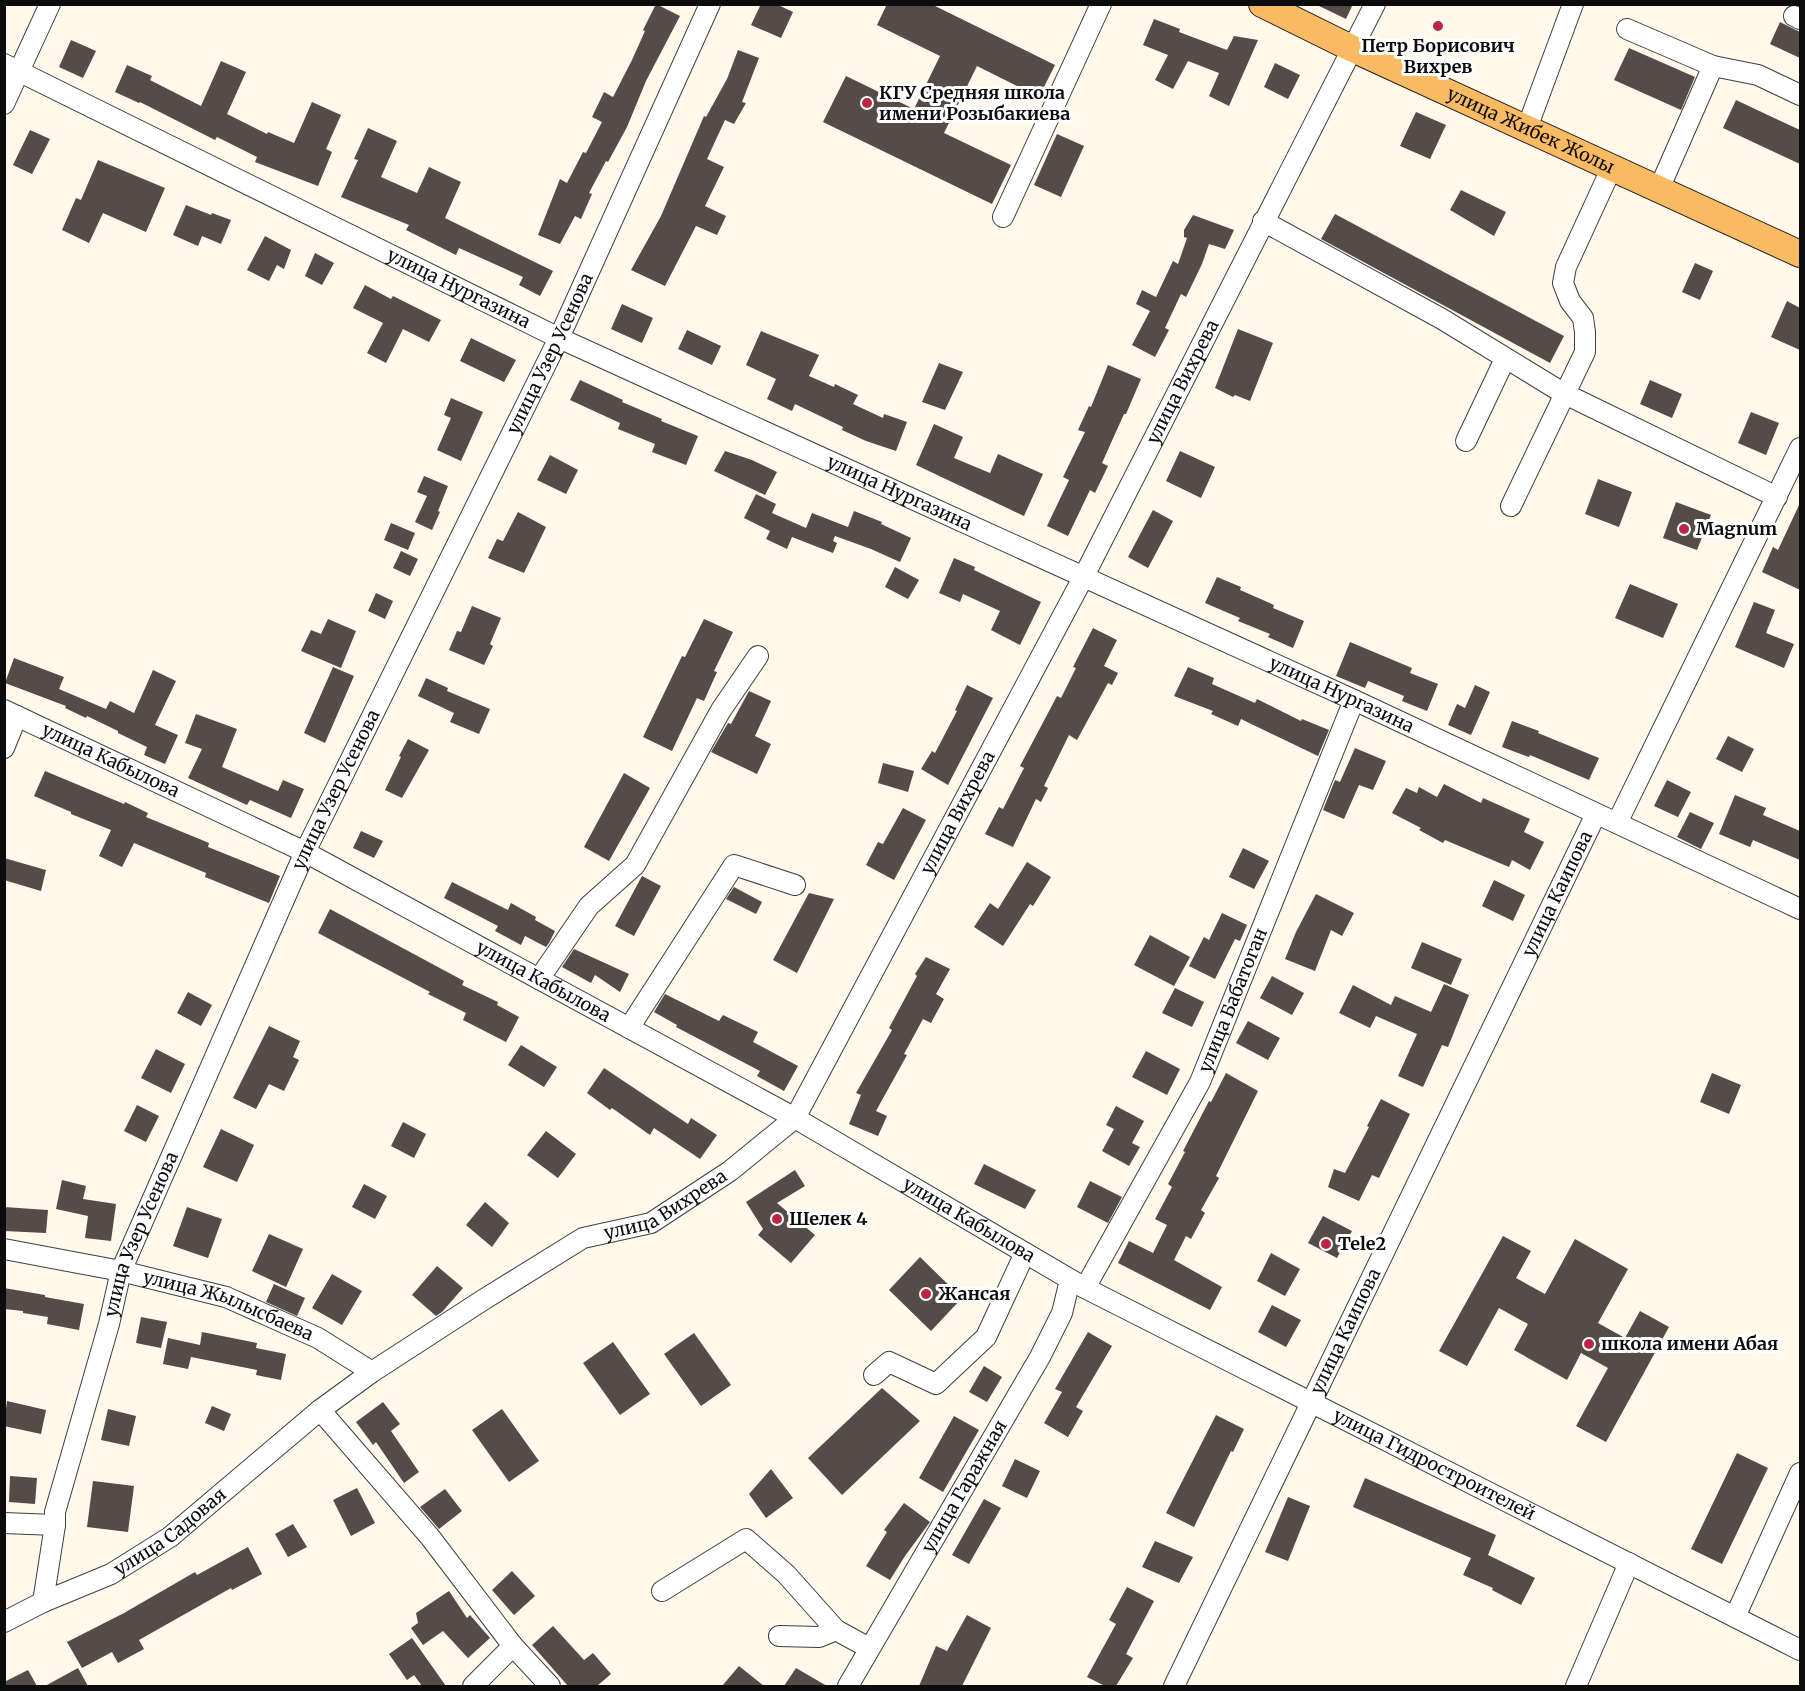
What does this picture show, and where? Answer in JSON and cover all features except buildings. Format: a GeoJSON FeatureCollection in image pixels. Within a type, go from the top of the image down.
{"type":"FeatureCollection","features":[{"type":"Feature","properties":{"kind":"main road","name":"улица Жибек Жолы"},"geometry":{"type":"LineString","coordinates":[[1262,4],[1800,254]]}},
{"type":"Feature","properties":{"kind":"street"},"geometry":{"type":"LineString","coordinates":[[4,104],[12,67],[50,4]]}},
{"type":"Feature","properties":{"kind":"street","name":"улица Узер Усенова"},"geometry":{"type":"LineString","coordinates":[[43,1602],[56,1512],[110,1324],[122,1271],[305,852],[559,338],[710,4]]}},
{"type":"Feature","properties":{"kind":"street"},"geometry":{"type":"LineString","coordinates":[[1003,217],[1101,4]]}},
{"type":"Feature","properties":{"kind":"street","name":"улица Вихрева"},"geometry":{"type":"LineString","coordinates":[[319,1411],[372,1372],[583,1238],[651,1223],[730,1171],[795,1118],[1084,576],[1375,4]]}},
{"type":"Feature","properties":{"kind":"street"},"geometry":{"type":"LineString","coordinates":[[1527,128],[1573,4]]}},
{"type":"Feature","properties":{"kind":"street"},"geometry":{"type":"LineString","coordinates":[[1627,29],[1713,66],[1758,75],[1800,95]]}},
{"type":"Feature","properties":{"kind":"street"},"geometry":{"type":"LineString","coordinates":[[1659,189],[1713,66]]}},
{"type":"Feature","properties":{"kind":"street","name":"улица Нургазина"},"geometry":{"type":"LineString","coordinates":[[12,67],[559,338],[1354,700],[1800,909]]}},
{"type":"Feature","properties":{"kind":"street"},"geometry":{"type":"LineString","coordinates":[[1511,506],[1563,393],[1585,352],[1583,318],[1570,301],[1563,283],[1566,267],[1612,167]]}},
{"type":"Feature","properties":{"kind":"street"},"geometry":{"type":"LineString","coordinates":[[1263,221],[1442,319],[1563,393],[1777,497]]}},
{"type":"Feature","properties":{"kind":"street"},"geometry":{"type":"LineString","coordinates":[[1466,441],[1505,359]]}},
{"type":"Feature","properties":{"kind":"street","name":"улица Каипова"},"geometry":{"type":"LineString","coordinates":[[1617,823],[1800,448]]}},
{"type":"Feature","properties":{"kind":"street"},"geometry":{"type":"LineString","coordinates":[[539,979],[589,906],[635,864],[721,710],[758,656]]}},
{"type":"Feature","properties":{"kind":"street","name":"улица Бабатоган"},"geometry":{"type":"LineString","coordinates":[[1078,1284],[1200,1082],[1354,700]]}},
{"type":"Feature","properties":{"kind":"street"},"geometry":{"type":"LineString","coordinates":[[4,748],[10,713]]}},
{"type":"Feature","properties":{"kind":"street","name":"улица Кабылова"},"geometry":{"type":"LineString","coordinates":[[10,713],[305,852],[795,1118],[1078,1284]]}},
{"type":"Feature","properties":{"kind":"street","name":"улица Каипова"},"geometry":{"type":"LineString","coordinates":[[1174,1686],[1596,814]]}},
{"type":"Feature","properties":{"kind":"street"},"geometry":{"type":"LineString","coordinates":[[628,1028],[734,865],[795,885]]}},
{"type":"Feature","properties":{"kind":"street","name":"улица Жылысбаева"},"geometry":{"type":"LineString","coordinates":[[4,1249],[122,1271],[226,1297],[318,1338],[372,1372]]}},
{"type":"Feature","properties":{"kind":"street"},"geometry":{"type":"LineString","coordinates":[[874,1375],[890,1362],[936,1384],[986,1337],[1025,1253]]}},
{"type":"Feature","properties":{"kind":"street","name":"улица Гидростроителей"},"geometry":{"type":"LineString","coordinates":[[1078,1284],[1800,1650]]}},
{"type":"Feature","properties":{"kind":"street","name":"улица Гаражная"},"geometry":{"type":"LineString","coordinates":[[848,1686],[1040,1357],[1078,1284]]}},
{"type":"Feature","properties":{"kind":"street"},"geometry":{"type":"LineString","coordinates":[[319,1411],[430,1537],[513,1646],[550,1686]]}},
{"type":"Feature","properties":{"kind":"street","name":"улица Садовая"},"geometry":{"type":"LineString","coordinates":[[4,1622],[43,1602],[111,1574],[170,1537],[319,1411]]}},
{"type":"Feature","properties":{"kind":"street"},"geometry":{"type":"LineString","coordinates":[[1735,1617],[1800,1473]]}},
{"type":"Feature","properties":{"kind":"street"},"geometry":{"type":"LineString","coordinates":[[4,1522],[55,1525]]}},
{"type":"Feature","properties":{"kind":"street"},"geometry":{"type":"LineString","coordinates":[[662,1591],[746,1539],[786,1574],[836,1630],[869,1648]]}},
{"type":"Feature","properties":{"kind":"street"},"geometry":{"type":"LineString","coordinates":[[1576,1686],[1629,1563]]}},
{"type":"Feature","properties":{"kind":"street"},"geometry":{"type":"LineString","coordinates":[[779,1636],[819,1637],[836,1630]]}},
{"type":"Feature","properties":{"kind":"street"},"geometry":{"type":"LineString","coordinates":[[473,1686],[513,1646]]}},
{"type":"Feature","properties":{"kind":"place","name":"Петр Борисович Вихрев"},"geometry":{"type":"Point","coordinates":[1438,26]}},
{"type":"Feature","properties":{"kind":"place","name":"КГУ Средняя школа имени Розыбакиева"},"geometry":{"type":"Point","coordinates":[867,103]}},
{"type":"Feature","properties":{"kind":"place","name":"Magnum"},"geometry":{"type":"Point","coordinates":[1684,529]}},
{"type":"Feature","properties":{"kind":"place","name":"Шелек 4"},"geometry":{"type":"Point","coordinates":[777,1219]}},
{"type":"Feature","properties":{"kind":"place","name":"Tele2"},"geometry":{"type":"Point","coordinates":[1326,1244]}},
{"type":"Feature","properties":{"kind":"place","name":"Жансая"},"geometry":{"type":"Point","coordinates":[926,1294]}},
{"type":"Feature","properties":{"kind":"place","name":"школа имени Абая"},"geometry":{"type":"Point","coordinates":[1589,1344]}}]}
